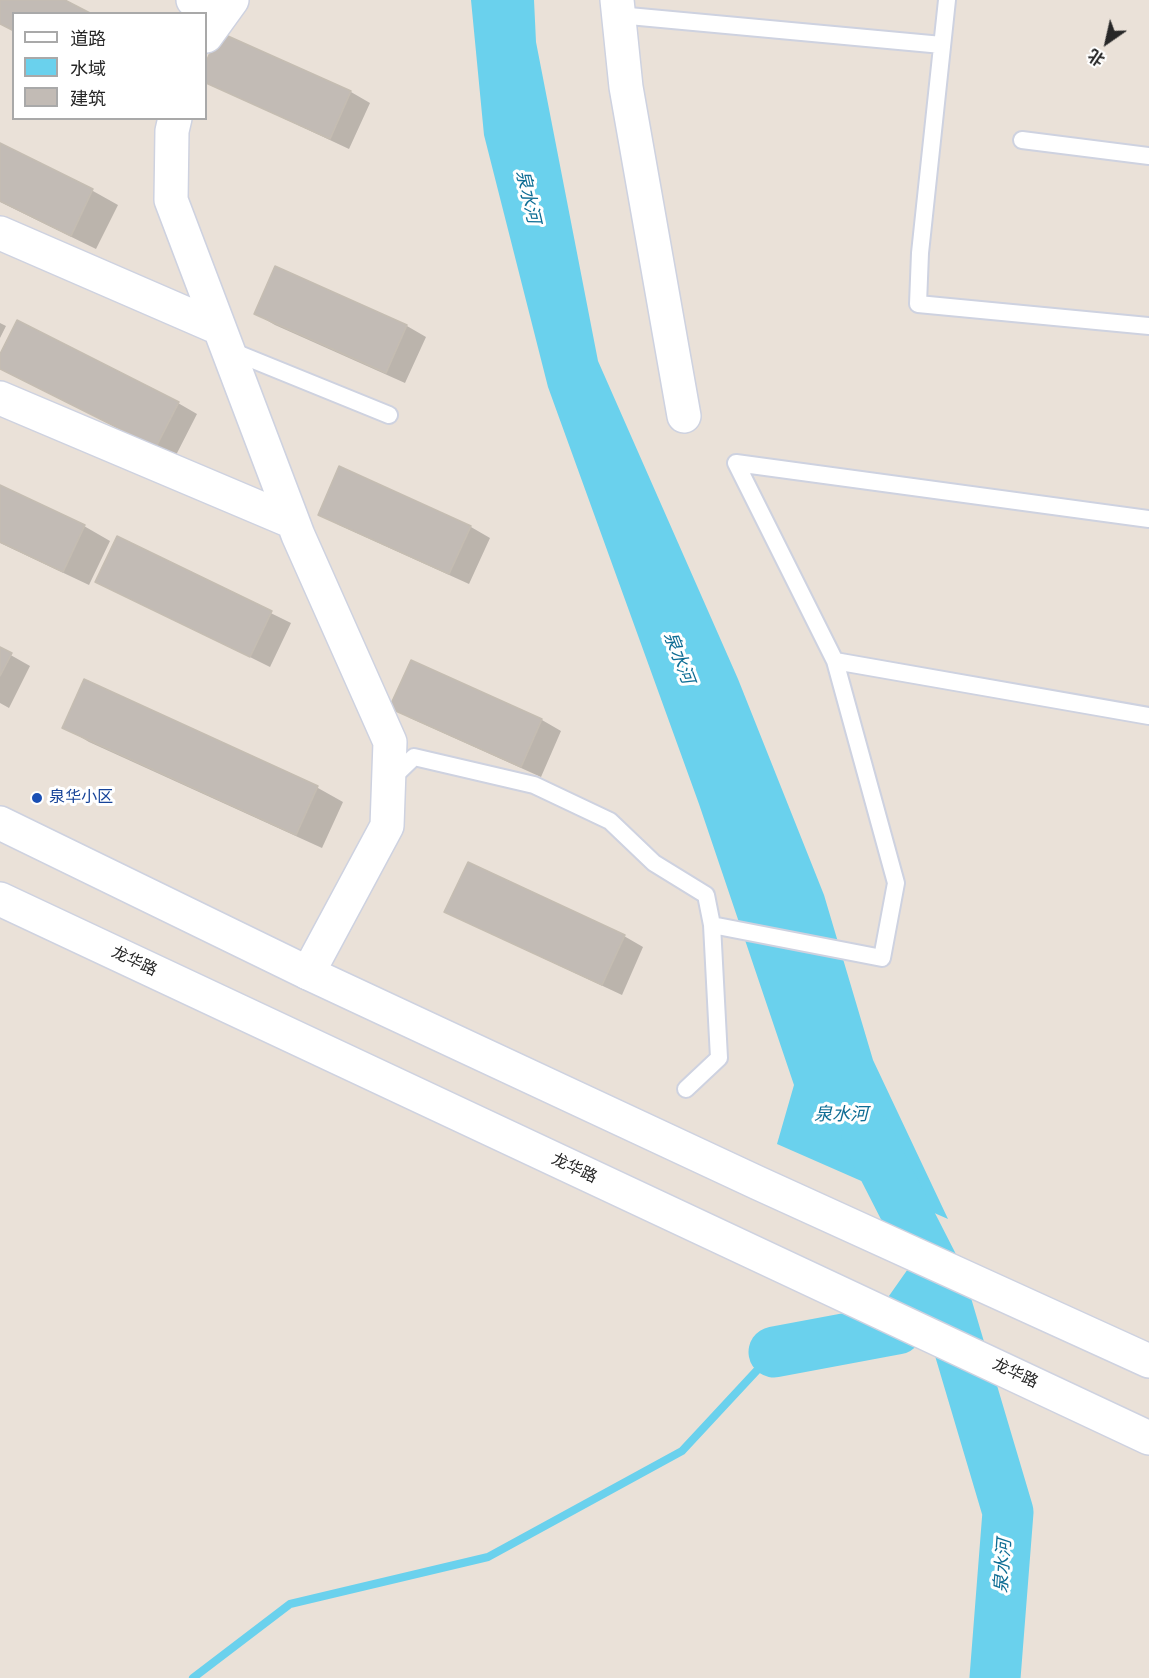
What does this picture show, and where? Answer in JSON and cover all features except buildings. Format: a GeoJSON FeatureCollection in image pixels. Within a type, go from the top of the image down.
{"type":"FeatureCollection","features":[{"type":"Feature","properties":{"kind":"street"},"geometry":{"type":"LineString","coordinates":[[617,8],[626,87],[684,416]]}},
{"type":"Feature","properties":{"kind":"street"},"geometry":{"type":"LineString","coordinates":[[175,120],[172,131],[171,200],[293,522],[390,742],[387,826],[308,973]]}},
{"type":"Feature","properties":{"kind":"street"},"geometry":{"type":"LineString","coordinates":[[0,232],[223,339]]}},
{"type":"Feature","properties":{"kind":"street"},"geometry":{"type":"LineString","coordinates":[[0,398],[293,522]]}},
{"type":"Feature","properties":{"kind":"street"},"geometry":{"type":"LineString","coordinates":[[0,823],[308,973],[758,1183],[1149,1361]]}},
{"type":"Feature","properties":{"kind":"street","name":"龙华路"},"geometry":{"type":"LineString","coordinates":[[0,898],[1149,1438]]}},
{"type":"Feature","properties":{"kind":"lane"},"geometry":{"type":"LineString","coordinates":[[947,0],[920,253],[918,304],[1149,326]]}},
{"type":"Feature","properties":{"kind":"lane"},"geometry":{"type":"LineString","coordinates":[[617,8],[942,45]]}},
{"type":"Feature","properties":{"kind":"lane"},"geometry":{"type":"LineString","coordinates":[[1022,140],[1149,156]]}},
{"type":"Feature","properties":{"kind":"lane"},"geometry":{"type":"LineString","coordinates":[[223,339],[389,415]]}},
{"type":"Feature","properties":{"kind":"lane"},"geometry":{"type":"LineString","coordinates":[[712,925],[882,958],[896,883],[835,661],[736,463],[1149,519]]}},
{"type":"Feature","properties":{"kind":"lane"},"geometry":{"type":"LineString","coordinates":[[835,661],[1149,716]]}},
{"type":"Feature","properties":{"kind":"lane"},"geometry":{"type":"LineString","coordinates":[[388,781],[414,758],[534,785],[610,821],[654,863],[706,896],[712,925],[719,1059],[686,1089]]}},
{"type":"Feature","properties":{"kind":"water","name":"泉水河"},"geometry":{"type":"Polygon","coordinates":[[[471,0],[534,0],[536,42],[598,361],[738,679],[824,895],[873,1060],[948,1219],[777,1144],[794,1085],[699,804],[548,387],[484,135],[471,0]]]}},
{"type":"Feature","properties":{"kind":"waterway","name":"泉水河"},"geometry":{"type":"LineString","coordinates":[[867,1136],[937,1273],[1008,1512],[995,1678]]}},
{"type":"Feature","properties":{"kind":"waterway"},"geometry":{"type":"LineString","coordinates":[[774,1352],[897,1329],[930,1282]]}},
{"type":"Feature","properties":{"kind":"waterway"},"geometry":{"type":"LineString","coordinates":[[193,1678],[290,1604],[488,1557],[682,1451],[774,1352]]}},
{"type":"Feature","properties":{"kind":"place","name":"泉华小区"},"geometry":{"type":"Point","coordinates":[37,798]}}]}
